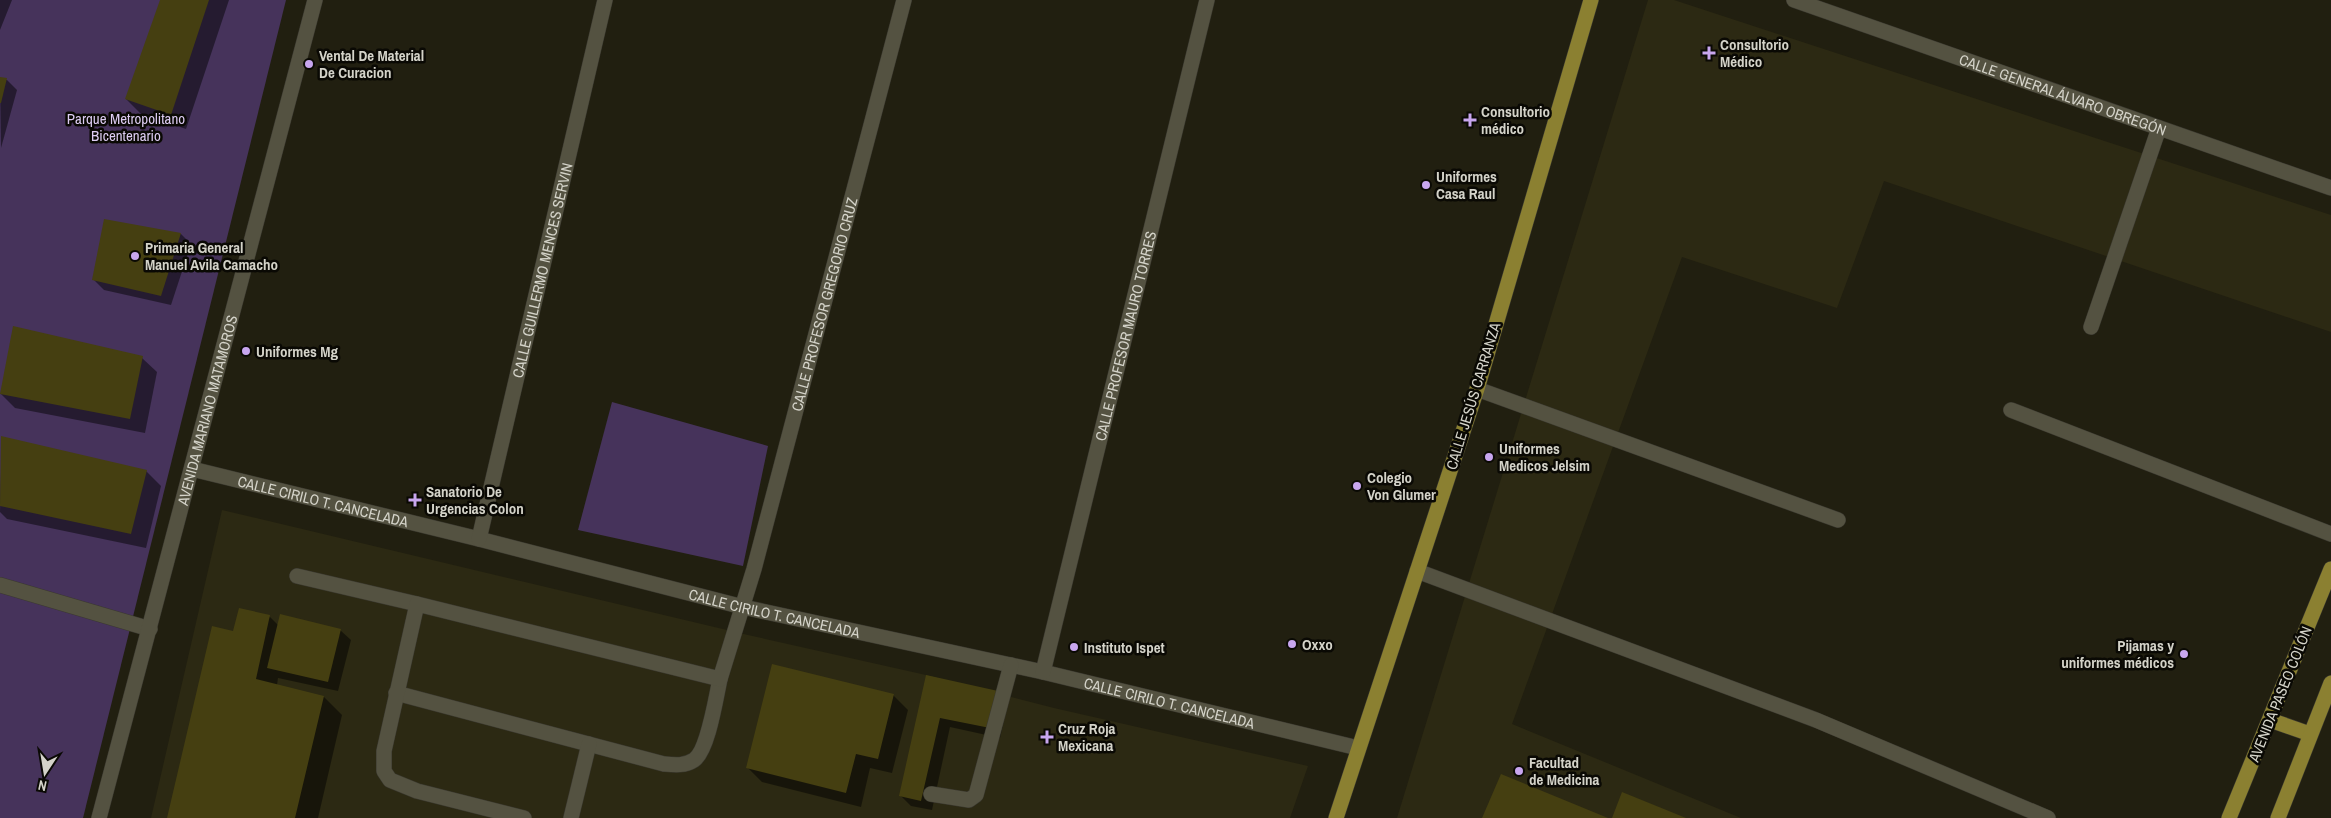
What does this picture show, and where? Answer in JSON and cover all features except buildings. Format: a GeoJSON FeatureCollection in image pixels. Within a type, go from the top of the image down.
{"type":"FeatureCollection","features":[{"type":"Feature","properties":{"kind":"main road","name":"CALLE JESÚS CARRANZA"},"geometry":{"type":"LineString","coordinates":[[1336,818],[1477,389],[1591,0]]}},
{"type":"Feature","properties":{"kind":"main road","name":"AVENIDA PASEO COLÓN"},"geometry":{"type":"LineString","coordinates":[[2229,818],[2331,569]]}},
{"type":"Feature","properties":{"kind":"main road"},"geometry":{"type":"LineString","coordinates":[[2278,818],[2331,683]]}},
{"type":"Feature","properties":{"kind":"main road"},"geometry":{"type":"LineString","coordinates":[[2270,720],[2310,734]]}},
{"type":"Feature","properties":{"kind":"street","name":"AVENIDA MARIANO MATAMOROS"},"geometry":{"type":"LineString","coordinates":[[99,818],[315,0]]}},
{"type":"Feature","properties":{"kind":"street","name":"CALLE GUILLERMO MENCES SERVIN"},"geometry":{"type":"LineString","coordinates":[[479,539],[605,0]]}},
{"type":"Feature","properties":{"kind":"street","name":"CALLE PROFESOR GREGORIO CRUZ"},"geometry":{"type":"LineString","coordinates":[[396,693],[664,764],[682,766],[696,759],[704,744],[720,679],[743,607],[904,0]]}},
{"type":"Feature","properties":{"kind":"street","name":"CALLE PROFESOR MAURO TORRES"},"geometry":{"type":"LineString","coordinates":[[1043,672],[1206,0]]}},
{"type":"Feature","properties":{"kind":"street","name":"CALLE GENERAL ÁLVARO OBREGÓN"},"geometry":{"type":"LineString","coordinates":[[1794,0],[2331,188]]}},
{"type":"Feature","properties":{"kind":"street"},"geometry":{"type":"LineString","coordinates":[[2091,327],[2159,128]]}},
{"type":"Feature","properties":{"kind":"street"},"geometry":{"type":"LineString","coordinates":[[1477,389],[1838,520]]}},
{"type":"Feature","properties":{"kind":"street"},"geometry":{"type":"LineString","coordinates":[[2011,410],[2331,534]]}},
{"type":"Feature","properties":{"kind":"street","name":"CALLE CIRILO T. CANCELADA"},"geometry":{"type":"LineString","coordinates":[[192,469],[479,539],[743,607],[1043,672],[1358,748]]}},
{"type":"Feature","properties":{"kind":"street"},"geometry":{"type":"LineString","coordinates":[[1416,571],[1816,720],[2048,818]]}},
{"type":"Feature","properties":{"kind":"street"},"geometry":{"type":"LineString","coordinates":[[297,576],[720,679]]}},
{"type":"Feature","properties":{"kind":"street"},"geometry":{"type":"LineString","coordinates":[[0,584],[150,629]]}},
{"type":"Feature","properties":{"kind":"street"},"geometry":{"type":"LineString","coordinates":[[417,604],[384,752],[384,771],[390,780],[417,791],[524,818]]}},
{"type":"Feature","properties":{"kind":"street"},"geometry":{"type":"LineString","coordinates":[[931,794],[969,800],[976,795],[980,786],[1011,665]]}},
{"type":"Feature","properties":{"kind":"street"},"geometry":{"type":"LineString","coordinates":[[571,818],[589,744]]}},
{"type":"Feature","properties":{"kind":"shaded area"},"geometry":{"type":"Polygon","coordinates":[[[1648,0],[1674,0],[2331,215],[2331,332],[1884,181],[1837,308],[1682,257],[1512,724],[1741,818],[1397,818],[1648,0]]]}},
{"type":"Feature","properties":{"kind":"shaded area"},"geometry":{"type":"Polygon","coordinates":[[[222,510],[748,635],[926,675],[1054,708],[1308,766],[1290,818],[151,818],[222,510]]]}},
{"type":"Feature","properties":{"kind":"green space","name":"Parque Metropolitano Bicentenario"},"geometry":{"type":"Polygon","coordinates":[[[0,0],[286,0],[83,818],[0,818],[0,0]]]}},
{"type":"Feature","properties":{"kind":"green space"},"geometry":{"type":"Polygon","coordinates":[[[612,402],[768,446],[743,566],[578,530],[612,402]]]}},
{"type":"Feature","properties":{"kind":"place","name":"Consultorio Médico"},"geometry":{"type":"Point","coordinates":[1709,53]}},
{"type":"Feature","properties":{"kind":"place","name":"Vental De Material De Curacion"},"geometry":{"type":"Point","coordinates":[309,64]}},
{"type":"Feature","properties":{"kind":"place","name":"Consultorio médico"},"geometry":{"type":"Point","coordinates":[1470,120]}},
{"type":"Feature","properties":{"kind":"place","name":"Uniformes Casa Raul"},"geometry":{"type":"Point","coordinates":[1426,185]}},
{"type":"Feature","properties":{"kind":"place","name":"Primaria General Manuel Avila Camacho"},"geometry":{"type":"Point","coordinates":[135,256]}},
{"type":"Feature","properties":{"kind":"place","name":"Uniformes Mg"},"geometry":{"type":"Point","coordinates":[246,351]}},
{"type":"Feature","properties":{"kind":"place","name":"Uniformes Medicos Jelsim"},"geometry":{"type":"Point","coordinates":[1489,457]}},
{"type":"Feature","properties":{"kind":"place","name":"Colegio Von Glumer"},"geometry":{"type":"Point","coordinates":[1357,486]}},
{"type":"Feature","properties":{"kind":"place","name":"Sanatorio De Urgencias Colon"},"geometry":{"type":"Point","coordinates":[415,500]}},
{"type":"Feature","properties":{"kind":"place","name":"Oxxo"},"geometry":{"type":"Point","coordinates":[1292,644]}},
{"type":"Feature","properties":{"kind":"place","name":"Instituto Ispet"},"geometry":{"type":"Point","coordinates":[1074,647]}},
{"type":"Feature","properties":{"kind":"place","name":"Pijamas y uniformes médicos"},"geometry":{"type":"Point","coordinates":[2184,654]}},
{"type":"Feature","properties":{"kind":"place","name":"Cruz Roja Mexicana"},"geometry":{"type":"Point","coordinates":[1047,737]}},
{"type":"Feature","properties":{"kind":"place","name":"Facultad de Medicina"},"geometry":{"type":"Point","coordinates":[1519,771]}}]}
